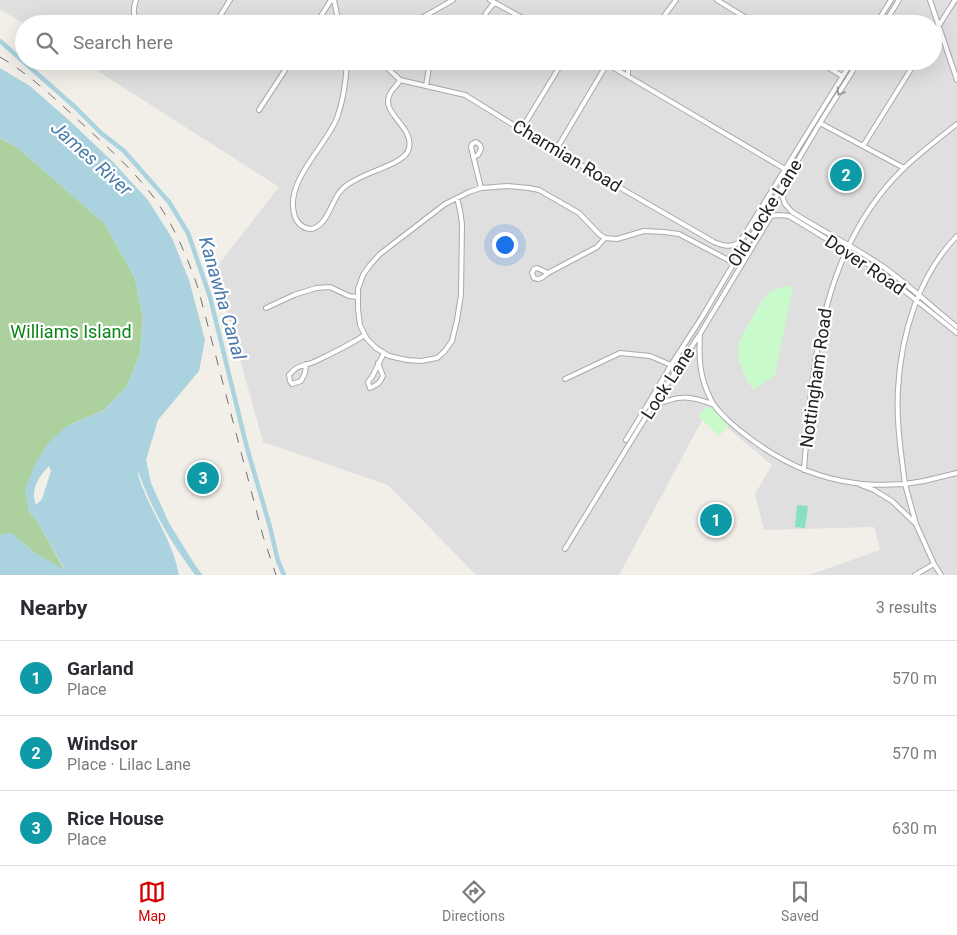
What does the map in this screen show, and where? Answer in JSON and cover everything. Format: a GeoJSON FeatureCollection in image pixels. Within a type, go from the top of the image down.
{"type":"FeatureCollection","features":[{"type":"Feature","properties":{"kind":"street"},"geometry":{"type":"LineString","coordinates":[[134,15],[136,0]]}},
{"type":"Feature","properties":{"kind":"street"},"geometry":{"type":"LineString","coordinates":[[221,15],[230,0]]}},
{"type":"Feature","properties":{"kind":"street"},"geometry":{"type":"LineString","coordinates":[[322,15],[333,0]]}},
{"type":"Feature","properties":{"kind":"street"},"geometry":{"type":"LineString","coordinates":[[333,0],[337,15]]}},
{"type":"Feature","properties":{"kind":"street"},"geometry":{"type":"LineString","coordinates":[[427,15],[453,0]]}},
{"type":"Feature","properties":{"kind":"street"},"geometry":{"type":"LineString","coordinates":[[665,15],[676,0]]}},
{"type":"Feature","properties":{"kind":"street"},"geometry":{"type":"LineString","coordinates":[[717,0],[741,15]]}},
{"type":"Feature","properties":{"kind":"street"},"geometry":{"type":"LineString","coordinates":[[882,15],[891,0]]}},
{"type":"Feature","properties":{"kind":"street"},"geometry":{"type":"LineString","coordinates":[[890,15],[899,0]]}},
{"type":"Feature","properties":{"kind":"street"},"geometry":{"type":"LineString","coordinates":[[930,0],[935,15]]}},
{"type":"Feature","properties":{"kind":"street"},"geometry":{"type":"LineString","coordinates":[[942,21],[955,0]]}},
{"type":"Feature","properties":{"kind":"street"},"geometry":{"type":"LineString","coordinates":[[485,15],[492,2],[516,15]]}},
{"type":"Feature","properties":{"kind":"street"},"geometry":{"type":"LineString","coordinates":[[942,35],[957,80]]}},
{"type":"Feature","properties":{"kind":"street"},"geometry":{"type":"LineString","coordinates":[[260,110],[285,70]]}},
{"type":"Feature","properties":{"kind":"street"},"geometry":{"type":"LineString","coordinates":[[347,70],[345,90],[337,116],[327,136],[302,175],[294,194],[292,208],[296,220],[306,228],[312,229],[320,224],[343,187],[405,156],[409,146],[409,138],[388,104],[389,96],[400,80],[389,70]]}},
{"type":"Feature","properties":{"kind":"street"},"geometry":{"type":"LineString","coordinates":[[426,86],[429,70]]}},
{"type":"Feature","properties":{"kind":"street"},"geometry":{"type":"LineString","coordinates":[[522,130],[558,70]]}},
{"type":"Feature","properties":{"kind":"street"},"geometry":{"type":"LineString","coordinates":[[556,150],[605,70]]}},
{"type":"Feature","properties":{"kind":"street"},"geometry":{"type":"LineString","coordinates":[[617,70],[785,169],[846,70]]}},
{"type":"Feature","properties":{"kind":"street"},"geometry":{"type":"LineString","coordinates":[[628,70],[628,76]]}},
{"type":"Feature","properties":{"kind":"street"},"geometry":{"type":"LineString","coordinates":[[832,70],[842,76]]}},
{"type":"Feature","properties":{"kind":"street","name":"Old Locke Lane"},"geometry":{"type":"LineString","coordinates":[[626,440],[734,263],[769,215],[780,190],[854,70]]}},
{"type":"Feature","properties":{"kind":"street"},"geometry":{"type":"LineString","coordinates":[[863,146],[910,70]]}},
{"type":"Feature","properties":{"kind":"street","name":"Charmian Road"},"geometry":{"type":"LineString","coordinates":[[400,80],[465,95],[714,242],[729,246],[740,242],[785,169]]}},
{"type":"Feature","properties":{"kind":"street"},"geometry":{"type":"LineString","coordinates":[[820,123],[904,168]]}},
{"type":"Feature","properties":{"kind":"street","name":"Nottingham Road"},"geometry":{"type":"LineString","coordinates":[[804,470],[809,405],[822,322],[833,284],[846,250],[873,204],[904,168],[957,124]]}},
{"type":"Feature","properties":{"kind":"street"},"geometry":{"type":"LineString","coordinates":[[473,157],[481,188]]}},
{"type":"Feature","properties":{"kind":"street"},"geometry":{"type":"LineString","coordinates":[[456,198],[462,224],[461,295],[452,341],[437,358],[421,361],[390,356],[376,348],[367,339],[360,325],[358,289],[363,275],[380,254],[445,204],[456,198],[481,188],[506,186],[539,190],[579,213],[605,238],[616,238],[644,232],[679,234],[734,263]]}},
{"type":"Feature","properties":{"kind":"street","name":"Dover Road"},"geometry":{"type":"LineString","coordinates":[[780,190],[789,209],[884,268],[957,327]]}},
{"type":"Feature","properties":{"kind":"street","name":"Dover Road"},"geometry":{"type":"LineString","coordinates":[[769,215],[789,216],[881,272],[957,334]]}},
{"type":"Feature","properties":{"kind":"street","name":"Lock Lane"},"geometry":{"type":"LineString","coordinates":[[566,549],[653,406],[700,334],[769,215]]}},
{"type":"Feature","properties":{"kind":"street"},"geometry":{"type":"LineString","coordinates":[[941,575],[916,524],[905,484],[899,436],[898,390],[907,329],[918,295],[936,263],[957,236]]}},
{"type":"Feature","properties":{"kind":"street"},"geometry":{"type":"LineString","coordinates":[[548,273],[597,247],[605,238]]}},
{"type":"Feature","properties":{"kind":"street"},"geometry":{"type":"LineString","coordinates":[[266,308],[294,295],[316,288],[330,287],[349,296],[358,297]]}},
{"type":"Feature","properties":{"kind":"street"},"geometry":{"type":"LineString","coordinates":[[702,317],[707,320]]}},
{"type":"Feature","properties":{"kind":"street"},"geometry":{"type":"LineString","coordinates":[[306,364],[306,374],[301,381],[292,384],[289,375],[294,369],[306,364],[312,363],[340,350],[365,334]]}},
{"type":"Feature","properties":{"kind":"street"},"geometry":{"type":"LineString","coordinates":[[700,334],[700,366],[704,383],[714,405],[739,430],[758,445],[784,461],[804,470],[874,490],[901,509],[916,524]]}},
{"type":"Feature","properties":{"kind":"street"},"geometry":{"type":"LineString","coordinates":[[378,364],[383,376],[377,385],[370,388],[368,382],[384,352]]}},
{"type":"Feature","properties":{"kind":"street"},"geometry":{"type":"LineString","coordinates":[[565,379],[620,353],[650,356],[671,365]]}},
{"type":"Feature","properties":{"kind":"street"},"geometry":{"type":"LineString","coordinates":[[653,406],[668,400],[687,397],[714,405]]}},
{"type":"Feature","properties":{"kind":"street"},"geometry":{"type":"LineString","coordinates":[[857,484],[905,484],[957,473]]}},
{"type":"Feature","properties":{"kind":"street"},"geometry":{"type":"LineString","coordinates":[[915,575],[934,564]]}},
{"type":"Feature","properties":{"kind":"shaded area"},"geometry":{"type":"Polygon","coordinates":[[[0,0],[957,0],[957,575],[809,575],[880,550],[874,527],[764,530],[755,494],[772,465],[707,411],[619,575],[476,575],[388,485],[263,442],[215,269],[279,187],[96,70],[942,70],[942,15],[15,15],[15,18],[0,9],[0,0]]]}},
{"type":"Feature","properties":{"kind":"green space","name":"Williams Island"},"geometry":{"type":"Polygon","coordinates":[[[0,138],[18,148],[104,223],[135,278],[143,317],[140,354],[127,386],[104,410],[67,426],[35,464],[28,510],[38,522],[65,571],[35,553],[11,533],[0,535],[0,138]]]}},
{"type":"Feature","properties":{"kind":"green space"},"geometry":{"type":"Polygon","coordinates":[[[793,286],[775,375],[754,390],[747,381],[738,360],[739,341],[762,300],[772,290],[793,286]]]}},
{"type":"Feature","properties":{"kind":"green space"},"geometry":{"type":"Polygon","coordinates":[[[710,406],[729,425],[719,436],[698,416],[710,406]]]}},
{"type":"Feature","properties":{"kind":"green space"},"geometry":{"type":"Polygon","coordinates":[[[797,505],[808,506],[805,528],[795,527],[797,505]]]}},
{"type":"Feature","properties":{"kind":"water","name":"James River"},"geometry":{"type":"Polygon","coordinates":[[[0,68],[30,86],[113,162],[148,200],[172,238],[189,280],[205,340],[199,371],[158,420],[146,460],[151,483],[169,523],[203,575],[195,575],[178,550],[149,499],[138,471],[146,496],[170,545],[179,575],[0,575],[0,535],[11,533],[35,553],[65,570],[38,522],[28,510],[25,490],[35,464],[49,442],[67,426],[104,410],[127,386],[140,354],[143,317],[135,278],[104,223],[18,148],[0,138],[0,68]],[[49,466],[36,484],[34,499],[36,505],[42,499],[51,471],[49,466]]]}},
{"type":"Feature","properties":{"kind":"waterway","name":"Kanawha Canal"},"geometry":{"type":"LineString","coordinates":[[0,41],[15,54]]}},
{"type":"Feature","properties":{"kind":"waterway","name":"Kanawha Canal"},"geometry":{"type":"LineString","coordinates":[[33,70],[101,133],[124,151],[169,202],[188,233],[210,297],[247,448],[278,561],[284,575]]}},
{"type":"Feature","properties":{"kind":"railway"},"geometry":{"type":"LineString","coordinates":[[0,57],[15,67]]}},
{"type":"Feature","properties":{"kind":"railway"},"geometry":{"type":"LineString","coordinates":[[20,70],[40,86],[118,157],[155,199],[174,231],[185,253],[198,288],[263,536],[276,575]]}},
{"type":"Feature","properties":{"kind":"place","name":"Windsor"},"geometry":{"type":"Point","coordinates":[846,175]}},
{"type":"Feature","properties":{"kind":"place","name":"Rice House"},"geometry":{"type":"Point","coordinates":[203,478]}},
{"type":"Feature","properties":{"kind":"place","name":"Garland"},"geometry":{"type":"Point","coordinates":[716,520]}}]}
